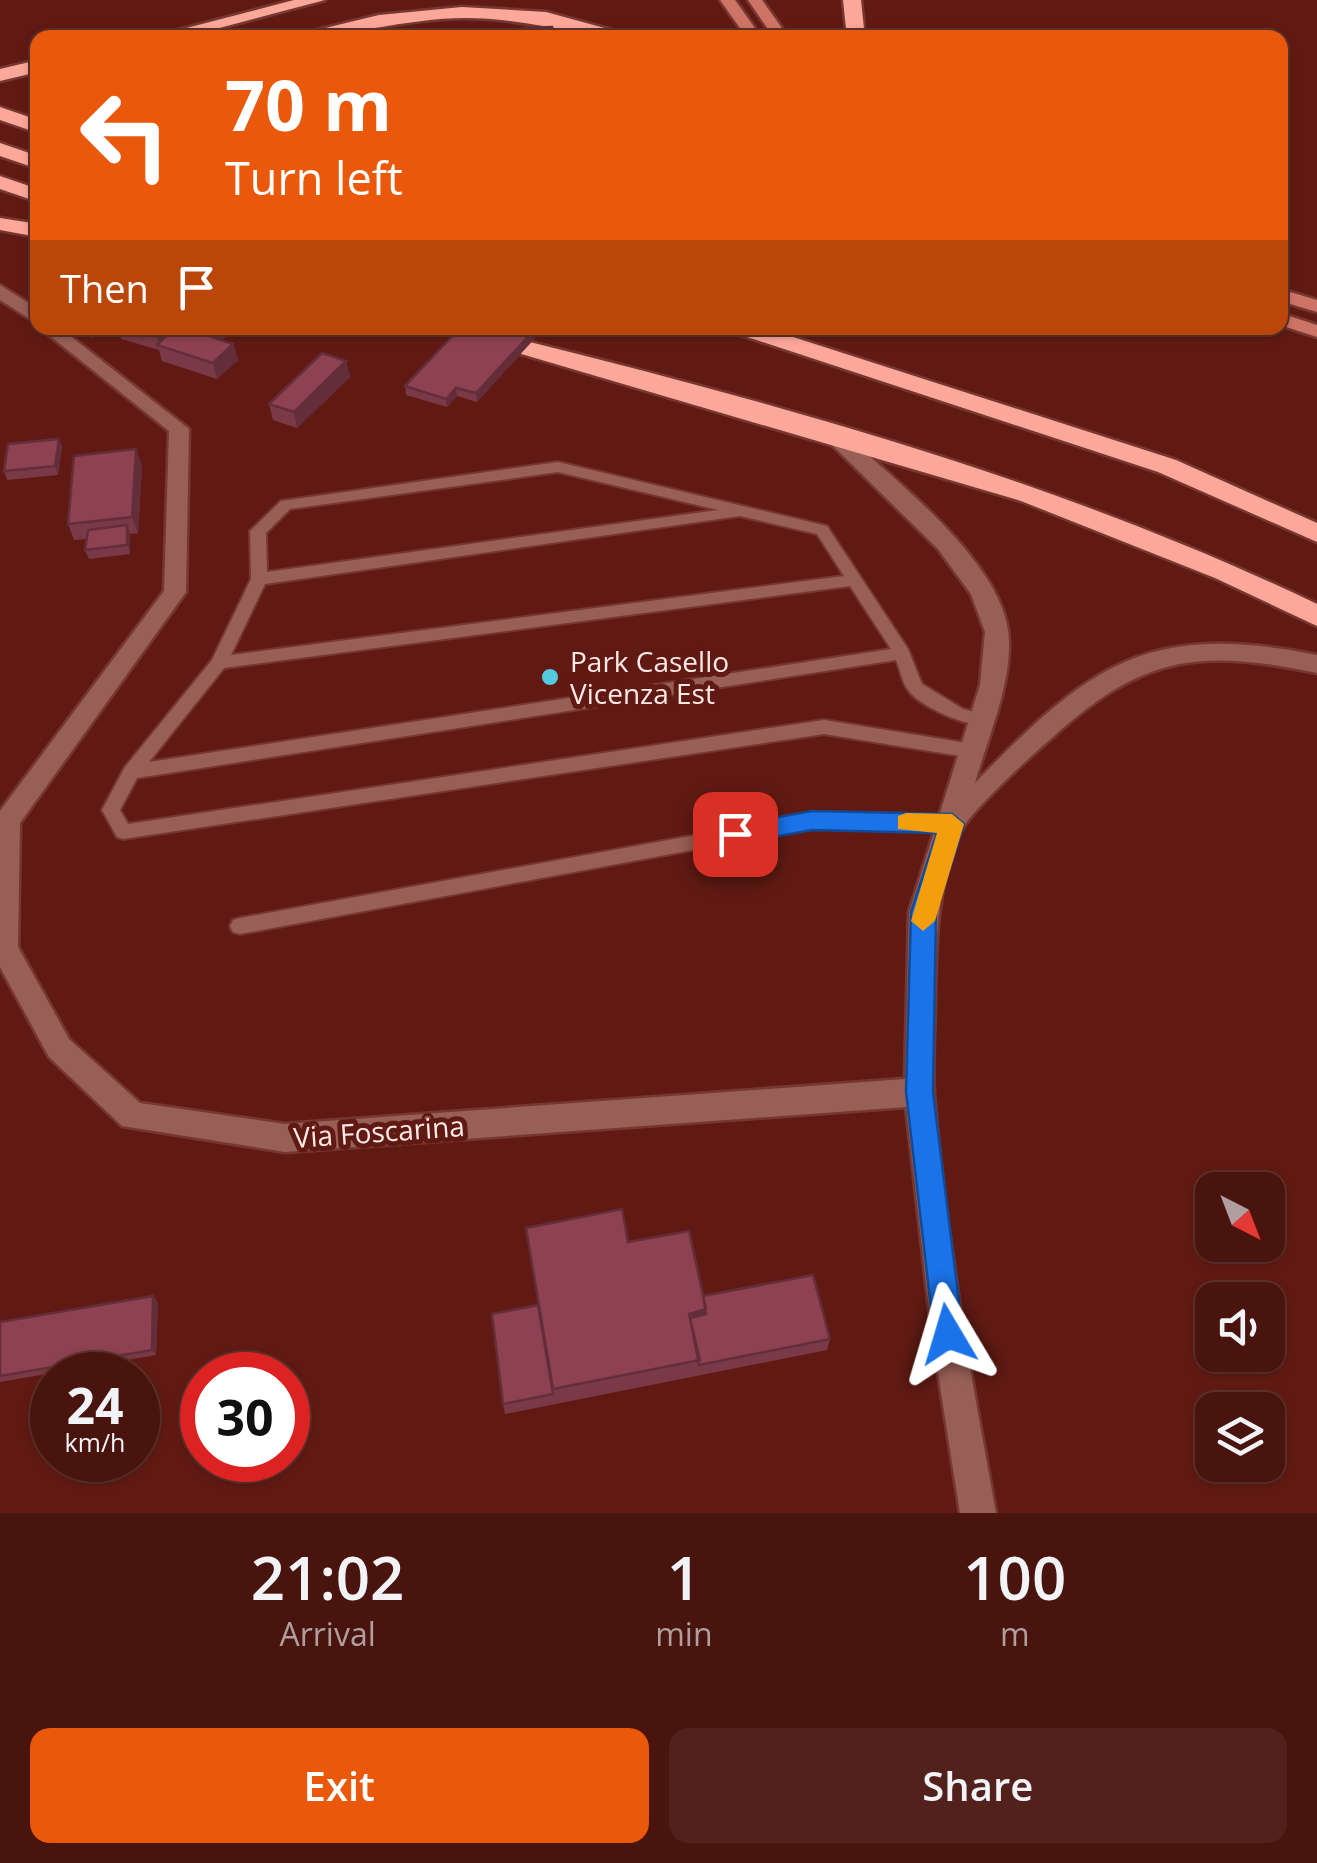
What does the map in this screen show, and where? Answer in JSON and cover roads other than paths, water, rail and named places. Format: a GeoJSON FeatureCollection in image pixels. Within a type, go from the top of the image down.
{"type":"FeatureCollection","features":[{"type":"Feature","properties":{"kind":"highway"},"geometry":{"type":"LineString","coordinates":[[190,30],[316,0]]}},
{"type":"Feature","properties":{"kind":"highway"},"geometry":{"type":"LineString","coordinates":[[273,30],[398,0]]}},
{"type":"Feature","properties":{"kind":"highway"},"geometry":{"type":"LineString","coordinates":[[852,0],[855,30]]}},
{"type":"Feature","properties":{"kind":"highway"},"geometry":{"type":"LineString","coordinates":[[331,30],[417,12],[478,7],[583,20],[610,30]]}},
{"type":"Feature","properties":{"kind":"highway"},"geometry":{"type":"LineString","coordinates":[[0,74],[30,68]]}},
{"type":"Feature","properties":{"kind":"highway"},"geometry":{"type":"LineString","coordinates":[[0,93],[30,86]]}},
{"type":"Feature","properties":{"kind":"highway"},"geometry":{"type":"LineString","coordinates":[[0,114],[30,123]]}},
{"type":"Feature","properties":{"kind":"highway"},"geometry":{"type":"LineString","coordinates":[[0,150],[30,160]]}},
{"type":"Feature","properties":{"kind":"highway"},"geometry":{"type":"LineString","coordinates":[[0,182],[30,193]]}},
{"type":"Feature","properties":{"kind":"highway"},"geometry":{"type":"LineString","coordinates":[[0,224],[30,230]]}},
{"type":"Feature","properties":{"kind":"highway"},"geometry":{"type":"LineString","coordinates":[[765,335],[1167,466],[1317,532]]}},
{"type":"Feature","properties":{"kind":"highway"},"geometry":{"type":"LineString","coordinates":[[526,348],[838,439],[1139,533],[1317,616]]}},
{"type":"Feature","properties":{"kind":"street"},"geometry":{"type":"LineString","coordinates":[[727,0],[749,30]]}},
{"type":"Feature","properties":{"kind":"street"},"geometry":{"type":"LineString","coordinates":[[755,0],[776,30]]}},
{"type":"Feature","properties":{"kind":"street"},"geometry":{"type":"LineString","coordinates":[[0,291],[30,312]]}},
{"type":"Feature","properties":{"kind":"street"},"geometry":{"type":"LineString","coordinates":[[1288,297],[1317,306]]}},
{"type":"Feature","properties":{"kind":"street"},"geometry":{"type":"LineString","coordinates":[[1288,322],[1317,331]]}},
{"type":"Feature","properties":{"kind":"street","name":"Via Foscarina"},"geometry":{"type":"LineString","coordinates":[[58,335],[179,429],[176,592],[7,821],[4,948],[60,1048],[134,1116],[285,1138],[919,1092]]}},
{"type":"Feature","properties":{"kind":"street"},"geometry":{"type":"LineString","coordinates":[[838,439],[970,575],[994,617],[997,658],[952,824],[923,912],[919,1092],[948,1334],[978,1513]]}},
{"type":"Feature","properties":{"kind":"street"},"geometry":{"type":"LineString","coordinates":[[952,824],[1051,721],[1102,683],[1162,653],[1228,647],[1274,652],[1317,664]]}},
{"type":"Feature","properties":{"kind":"lane"},"geometry":{"type":"LineString","coordinates":[[972,752],[824,727],[122,832],[112,810],[131,772],[219,663],[260,580],[258,531],[286,504],[558,467],[822,530],[902,653],[916,688],[958,714],[981,720]]}},
{"type":"Feature","properties":{"kind":"lane"},"geometry":{"type":"LineString","coordinates":[[260,580],[746,512]]}},
{"type":"Feature","properties":{"kind":"lane"},"geometry":{"type":"LineString","coordinates":[[219,663],[854,580]]}},
{"type":"Feature","properties":{"kind":"lane"},"geometry":{"type":"LineString","coordinates":[[131,772],[902,653]]}},
{"type":"Feature","properties":{"kind":"lane"},"geometry":{"type":"LineString","coordinates":[[240,926],[812,820],[952,824]]}},
{"type":"Feature","properties":{"kind":"place","name":"Park Casello Vicenza Est"},"geometry":{"type":"Point","coordinates":[550,677]}}]}
